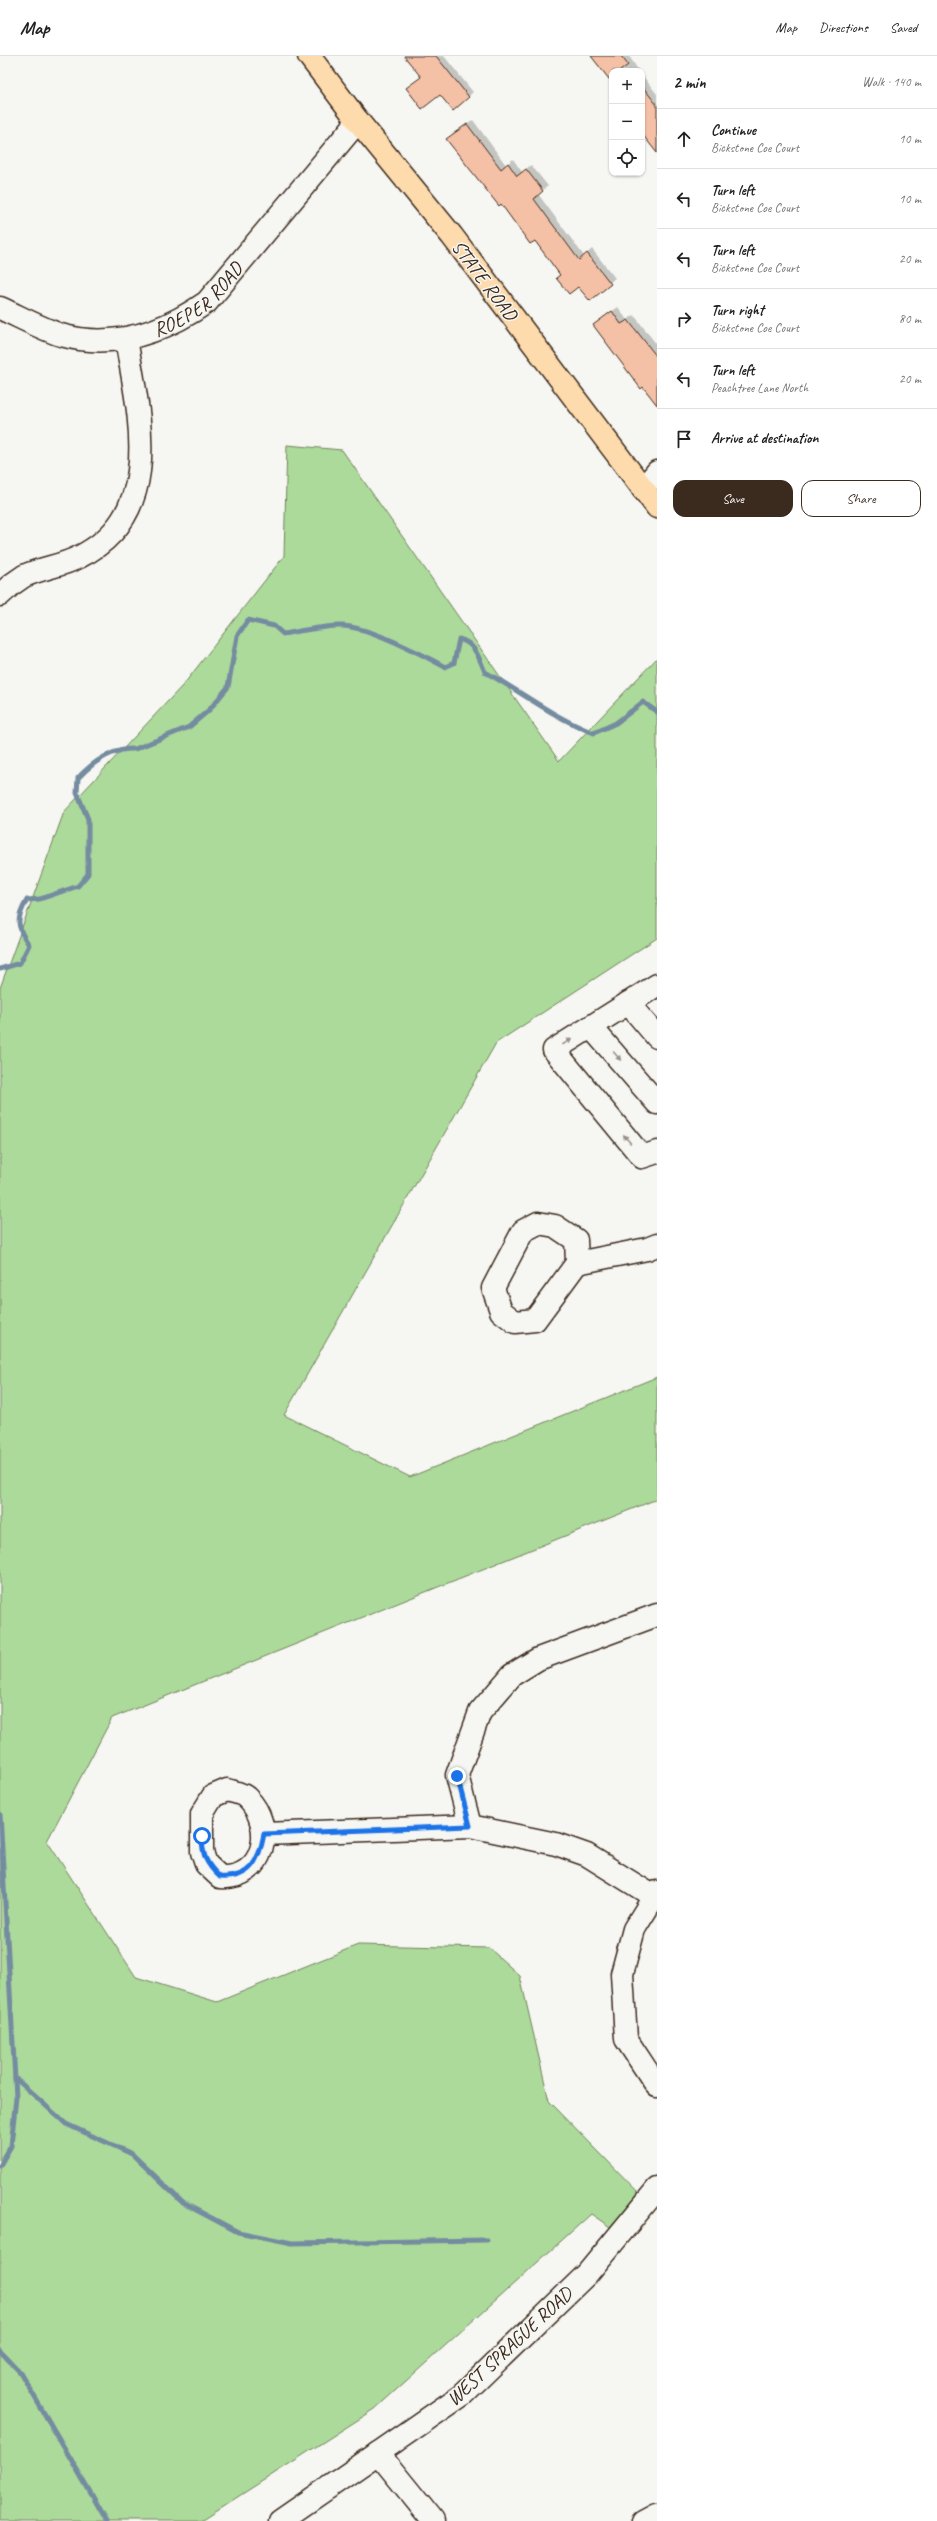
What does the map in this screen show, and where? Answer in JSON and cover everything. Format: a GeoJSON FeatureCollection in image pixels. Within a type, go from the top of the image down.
{"type":"FeatureCollection","features":[{"type":"Feature","properties":{"kind":"main road","name":"STATE ROAD"},"geometry":{"type":"LineString","coordinates":[[309,56],[358,122],[452,236],[657,507]]}},
{"type":"Feature","properties":{"kind":"street","name":"ROEPER ROAD"},"geometry":{"type":"LineString","coordinates":[[0,308],[61,334],[80,339],[126,339],[181,320],[207,302],[358,122]]}},
{"type":"Feature","properties":{"kind":"street"},"geometry":{"type":"LineString","coordinates":[[0,595],[24,576],[78,558],[92,549],[117,524],[128,508],[141,467],[142,445],[141,425],[126,339]]}},
{"type":"Feature","properties":{"kind":"street"},"geometry":{"type":"LineString","coordinates":[[643,489],[657,472]]}},
{"type":"Feature","properties":{"kind":"street"},"geometry":{"type":"LineString","coordinates":[[657,1037],[641,994],[554,1050],[642,1157],[657,1152]]}},
{"type":"Feature","properties":{"kind":"street"},"geometry":{"type":"LineString","coordinates":[[591,1027],[657,1103]]}},
{"type":"Feature","properties":{"kind":"street"},"geometry":{"type":"LineString","coordinates":[[577,1263],[576,1240],[555,1226],[538,1223],[523,1231],[493,1288],[501,1311],[515,1322],[535,1320],[577,1263],[647,1249],[657,1245]]}},
{"type":"Feature","properties":{"kind":"street"},"geometry":{"type":"LineString","coordinates":[[470,1826],[457,1776],[480,1712],[512,1675],[538,1659],[657,1615]]}},
{"type":"Feature","properties":{"kind":"street"},"geometry":{"type":"LineString","coordinates":[[264,1834],[470,1826],[556,1844],[587,1855],[655,1894],[634,1929],[622,1974],[626,2039],[657,2086]]}},
{"type":"Feature","properties":{"kind":"street","name":"WEST SPRAGUE ROAD"},"geometry":{"type":"LineString","coordinates":[[280,2521],[462,2395],[587,2274],[657,2189]]}},
{"type":"Feature","properties":{"kind":"street"},"geometry":{"type":"LineString","coordinates":[[378,2453],[433,2521]]}},
{"type":"Feature","properties":{"kind":"street"},"geometry":{"type":"LineString","coordinates":[[644,2521],[657,2514]]}},
{"type":"Feature","properties":{"kind":"green space"},"geometry":{"type":"Polygon","coordinates":[[[287,445],[342,450],[559,761],[657,658],[657,938],[496,1043],[284,1415],[410,1477],[657,1377],[657,1499],[112,1718],[47,1841],[136,1977],[217,2002],[358,1945],[489,1948],[520,1976],[549,2101],[640,2194],[610,2227],[591,2214],[375,2409],[200,2521],[0,2521],[0,988],[64,812],[184,684],[284,556],[287,445]]]}},
{"type":"Feature","properties":{"kind":"building"},"geometry":{"type":"Polygon","coordinates":[[[404,56],[436,56],[469,97],[453,111],[440,95],[422,109],[406,88],[421,77],[404,56]]]}},
{"type":"Feature","properties":{"kind":"building"},"geometry":{"type":"Polygon","coordinates":[[[591,56],[621,56],[628,65],[624,68],[609,68],[609,79],[591,56]]]}},
{"type":"Feature","properties":{"kind":"building"},"geometry":{"type":"Polygon","coordinates":[[[645,90],[657,105],[657,153],[645,138],[645,90]]]}},
{"type":"Feature","properties":{"kind":"building"},"geometry":{"type":"Polygon","coordinates":[[[467,124],[501,169],[508,163],[517,176],[526,169],[543,191],[534,199],[579,260],[587,253],[611,284],[590,301],[578,287],[569,294],[556,278],[560,275],[535,241],[530,244],[501,204],[499,206],[446,139],[467,124]]]}},
{"type":"Feature","properties":{"kind":"building"},"geometry":{"type":"Polygon","coordinates":[[[612,311],[621,324],[628,320],[657,357],[657,405],[643,387],[641,389],[593,325],[612,311]]]}},
{"type":"Feature","properties":{"kind":"waterway"},"geometry":{"type":"LineString","coordinates":[[0,969],[20,963],[29,945],[22,933],[19,922],[21,912],[27,900],[40,899],[78,886],[88,874],[88,819],[77,793],[78,778],[104,757],[118,751],[135,749],[189,727],[209,710],[228,687],[237,636],[248,620],[274,626],[283,634],[326,627],[352,627],[394,642],[445,667],[454,663],[459,639],[469,644],[473,648],[485,672],[565,720],[594,733],[616,723],[643,702],[657,712]]}},
{"type":"Feature","properties":{"kind":"waterway"},"geometry":{"type":"LineString","coordinates":[[0,1814],[16,2097],[11,2146],[0,2165]]}},
{"type":"Feature","properties":{"kind":"waterway"},"geometry":{"type":"LineString","coordinates":[[15,2078],[66,2124],[132,2154],[183,2203],[238,2232],[292,2243],[487,2240]]}},
{"type":"Feature","properties":{"kind":"waterway"},"geometry":{"type":"LineString","coordinates":[[0,2351],[20,2372],[107,2521]]}},
{"type":"Feature","properties":{"kind":"route"},"geometry":{"type":"LineString","coordinates":[[202,1836],[202,1852],[206,1864],[220,1877],[233,1878],[247,1871],[260,1856],[264,1834],[470,1826],[457,1776]]}}]}
